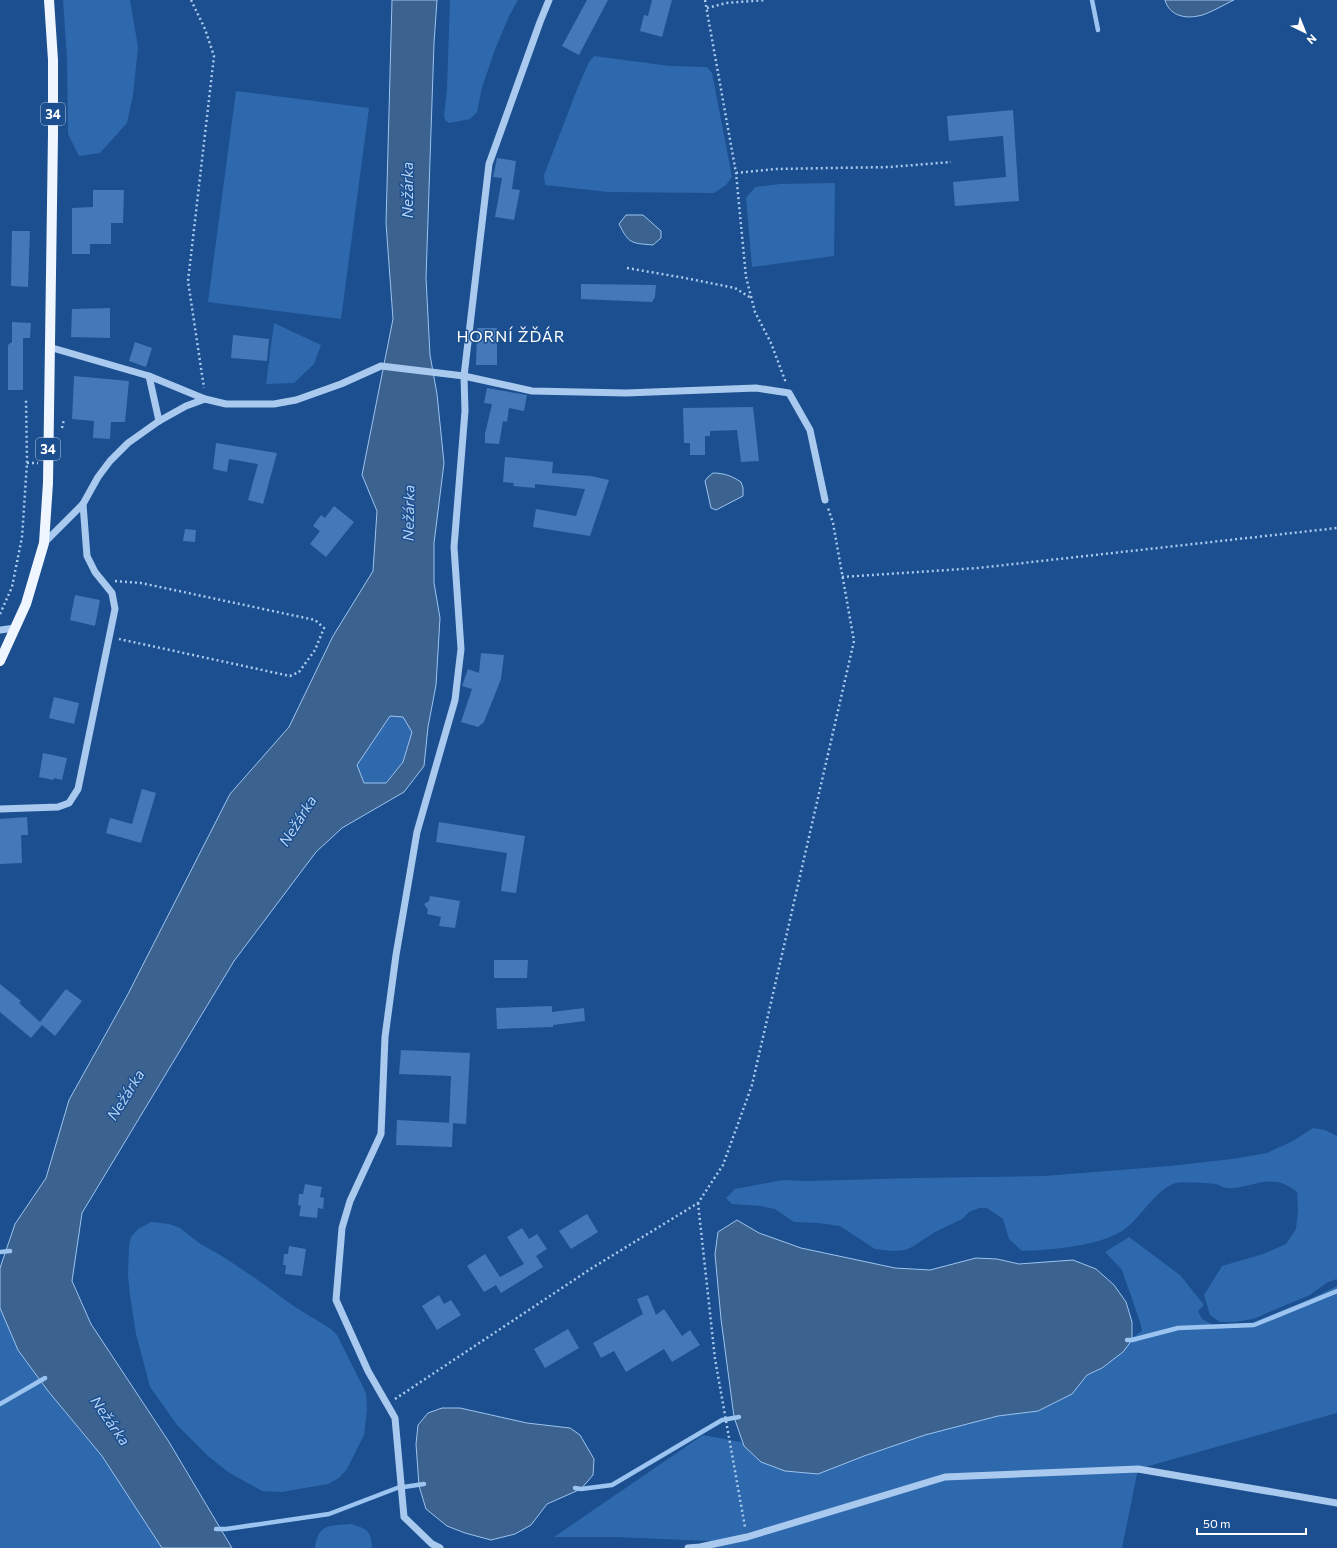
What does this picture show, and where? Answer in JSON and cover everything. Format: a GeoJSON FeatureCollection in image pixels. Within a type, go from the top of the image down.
{"type":"FeatureCollection","features":[{"type":"Feature","properties":{"kind":"main road","name":"34"},"geometry":{"type":"LineString","coordinates":[[0,661],[26,604],[44,543],[48,483],[49,347],[54,126],[53,60],[49,0]]}},
{"type":"Feature","properties":{"kind":"street"},"geometry":{"type":"LineString","coordinates":[[440,1548],[432,1544],[404,1517],[395,1418],[368,1371],[336,1300],[342,1228],[350,1202],[381,1134],[385,1037],[396,955],[417,832],[455,700],[461,649],[454,547],[465,411],[464,376],[490,164],[549,0]]}},
{"type":"Feature","properties":{"kind":"street"},"geometry":{"type":"LineString","coordinates":[[49,347],[149,376],[205,398],[226,404],[274,404],[296,400],[341,384],[381,366],[464,376],[532,391],[626,393],[756,388],[790,393],[810,430],[826,500]]}},
{"type":"Feature","properties":{"kind":"street"},"geometry":{"type":"LineString","coordinates":[[149,376],[159,421]]}},
{"type":"Feature","properties":{"kind":"street"},"geometry":{"type":"LineString","coordinates":[[44,543],[83,504],[98,477],[110,461],[128,443],[159,421],[186,406],[205,398]]}},
{"type":"Feature","properties":{"kind":"street"},"geometry":{"type":"LineString","coordinates":[[0,809],[58,807],[69,802],[78,789],[115,609],[112,593],[95,572],[87,556],[83,504]]}},
{"type":"Feature","properties":{"kind":"street"},"geometry":{"type":"LineString","coordinates":[[0,630],[15,628]]}},
{"type":"Feature","properties":{"kind":"street"},"geometry":{"type":"LineString","coordinates":[[688,1548],[700,1547],[747,1537],[945,1477],[1138,1469],[1337,1503]]}},
{"type":"Feature","properties":{"kind":"path"},"geometry":{"type":"LineString","coordinates":[[191,0],[205,29],[214,56],[188,281],[205,398]]}},
{"type":"Feature","properties":{"kind":"path"},"geometry":{"type":"LineString","coordinates":[[705,0],[736,174],[746,277],[755,312],[770,343],[790,393]]}},
{"type":"Feature","properties":{"kind":"path"},"geometry":{"type":"LineString","coordinates":[[707,8],[726,3],[765,0]]}},
{"type":"Feature","properties":{"kind":"path"},"geometry":{"type":"LineString","coordinates":[[736,174],[774,169],[890,167],[951,162]]}},
{"type":"Feature","properties":{"kind":"path"},"geometry":{"type":"LineString","coordinates":[[627,268],[735,288],[752,298]]}},
{"type":"Feature","properties":{"kind":"path"},"geometry":{"type":"LineString","coordinates":[[0,614],[12,587],[22,537],[27,463],[26,400]]}},
{"type":"Feature","properties":{"kind":"path"},"geometry":{"type":"LineString","coordinates":[[388,1405],[592,1268],[698,1203],[723,1165],[752,1085],[854,641],[832,523],[826,500]]}},
{"type":"Feature","properties":{"kind":"path"},"geometry":{"type":"LineString","coordinates":[[842,577],[978,568],[1337,528]]}},
{"type":"Feature","properties":{"kind":"path"},"geometry":{"type":"LineString","coordinates":[[101,579],[141,583],[315,620],[324,628],[314,650],[299,672],[290,676],[109,637]]}},
{"type":"Feature","properties":{"kind":"path"},"geometry":{"type":"LineString","coordinates":[[698,1203],[715,1359],[747,1537]]}},
{"type":"Feature","properties":{"kind":"shaded area"},"geometry":{"type":"Polygon","coordinates":[[[63,0],[130,0],[138,47],[133,95],[127,123],[100,153],[79,156],[68,134],[67,59],[63,0]]]}},
{"type":"Feature","properties":{"kind":"shaded area"},"geometry":{"type":"Polygon","coordinates":[[[450,0],[518,0],[509,16],[496,47],[482,87],[477,112],[470,119],[449,123],[445,120],[444,116],[447,89],[450,0]]]}},
{"type":"Feature","properties":{"kind":"shaded area"},"geometry":{"type":"Polygon","coordinates":[[[594,56],[670,66],[707,67],[712,73],[732,177],[726,185],[714,193],[608,192],[545,185],[544,175],[578,87],[589,62],[594,56]]]}},
{"type":"Feature","properties":{"kind":"shaded area"},"geometry":{"type":"Polygon","coordinates":[[[236,91],[369,108],[341,319],[208,302],[236,91]]]}},
{"type":"Feature","properties":{"kind":"shaded area"},"geometry":{"type":"Polygon","coordinates":[[[835,183],[834,256],[752,267],[746,198],[755,187],[780,184],[835,183]]]}},
{"type":"Feature","properties":{"kind":"shaded area"},"geometry":{"type":"Polygon","coordinates":[[[274,323],[321,345],[314,364],[294,383],[266,384],[274,323]]]}},
{"type":"Feature","properties":{"kind":"shaded area"},"geometry":{"type":"Polygon","coordinates":[[[390,716],[403,717],[412,732],[403,762],[385,783],[364,784],[357,765],[390,716]]]}},
{"type":"Feature","properties":{"kind":"shaded area"},"geometry":{"type":"Polygon","coordinates":[[[1313,1128],[1325,1130],[1337,1136],[1337,1279],[1328,1282],[1310,1295],[1253,1319],[1235,1322],[1220,1322],[1210,1315],[1204,1295],[1222,1266],[1263,1254],[1286,1244],[1296,1229],[1298,1211],[1297,1192],[1278,1182],[1266,1182],[1236,1188],[1224,1188],[1217,1184],[1176,1183],[1162,1191],[1131,1224],[1115,1235],[1075,1246],[1047,1250],[1022,1251],[1009,1239],[1003,1219],[987,1208],[979,1208],[969,1212],[962,1219],[935,1232],[912,1247],[905,1250],[892,1251],[875,1249],[840,1226],[794,1222],[775,1209],[761,1206],[732,1204],[726,1198],[735,1189],[783,1180],[807,1181],[1044,1176],[1170,1166],[1232,1159],[1267,1153],[1293,1141],[1313,1128]]]}},
{"type":"Feature","properties":{"kind":"shaded area"},"geometry":{"type":"Polygon","coordinates":[[[151,1222],[169,1224],[180,1228],[199,1243],[255,1278],[295,1307],[331,1329],[337,1335],[366,1393],[367,1410],[364,1435],[347,1469],[339,1478],[328,1484],[282,1492],[262,1491],[228,1472],[208,1456],[177,1425],[150,1387],[136,1334],[130,1296],[128,1275],[129,1246],[131,1237],[138,1229],[151,1222]]]}},
{"type":"Feature","properties":{"kind":"shaded area"},"geometry":{"type":"Polygon","coordinates":[[[1129,1237],[1180,1275],[1204,1305],[1198,1311],[1202,1319],[1217,1327],[1254,1322],[1337,1286],[1337,1413],[1138,1469],[1122,1548],[711,1548],[710,1541],[615,1537],[554,1537],[703,1435],[740,1442],[800,1465],[1044,1397],[1142,1331],[1122,1270],[1105,1252],[1129,1237]]]}},
{"type":"Feature","properties":{"kind":"shaded area"},"geometry":{"type":"Polygon","coordinates":[[[0,1308],[18,1350],[48,1391],[102,1456],[162,1548],[0,1548],[0,1308]]]}},
{"type":"Feature","properties":{"kind":"shaded area"},"geometry":{"type":"Polygon","coordinates":[[[351,1524],[361,1527],[367,1531],[371,1537],[372,1548],[315,1548],[319,1534],[326,1527],[351,1524]]]}},
{"type":"Feature","properties":{"kind":"water","name":"Nežárka"},"geometry":{"type":"Polygon","coordinates":[[[392,0],[437,0],[434,43],[426,278],[430,355],[437,394],[444,463],[434,543],[434,583],[440,618],[436,685],[428,727],[424,766],[404,792],[342,828],[316,852],[234,961],[82,1213],[72,1281],[91,1324],[169,1442],[232,1548],[162,1548],[102,1456],[48,1391],[18,1350],[0,1308],[0,1268],[15,1224],[46,1178],[69,1100],[128,994],[230,794],[289,727],[333,636],[373,571],[377,511],[362,475],[393,319],[386,223],[392,0]],[[390,716],[357,765],[364,783],[386,783],[403,762],[412,732],[403,717],[390,716]]]}},
{"type":"Feature","properties":{"kind":"water"},"geometry":{"type":"Polygon","coordinates":[[[1165,0],[1234,0],[1206,14],[1188,17],[1178,15],[1170,9],[1165,0]]]}},
{"type":"Feature","properties":{"kind":"water"},"geometry":{"type":"Polygon","coordinates":[[[626,215],[643,215],[661,231],[661,238],[653,245],[635,243],[628,239],[619,224],[626,215]]]}},
{"type":"Feature","properties":{"kind":"water"},"geometry":{"type":"Polygon","coordinates":[[[713,473],[728,475],[741,482],[743,496],[716,510],[711,508],[705,481],[713,473]]]}},
{"type":"Feature","properties":{"kind":"water"},"geometry":{"type":"Polygon","coordinates":[[[737,1220],[759,1233],[801,1248],[895,1268],[930,1270],[976,1258],[997,1259],[1019,1264],[1073,1260],[1096,1269],[1114,1285],[1126,1302],[1132,1322],[1132,1340],[1123,1352],[1102,1368],[1087,1375],[1072,1394],[1038,1411],[998,1416],[925,1435],[818,1474],[785,1471],[761,1462],[744,1446],[734,1417],[721,1319],[715,1254],[718,1232],[737,1220]]]}},
{"type":"Feature","properties":{"kind":"water"},"geometry":{"type":"Polygon","coordinates":[[[442,1408],[460,1408],[527,1423],[570,1428],[580,1435],[594,1459],[593,1475],[581,1489],[547,1504],[531,1525],[515,1534],[491,1540],[465,1533],[447,1526],[426,1509],[419,1486],[416,1444],[418,1425],[428,1413],[442,1408]]]}},
{"type":"Feature","properties":{"kind":"building"},"geometry":{"type":"Polygon","coordinates":[[[587,0],[608,0],[579,55],[562,46],[587,0]]]}},
{"type":"Feature","properties":{"kind":"building"},"geometry":{"type":"Polygon","coordinates":[[[652,0],[672,0],[662,37],[640,31],[644,15],[648,16],[652,0]]]}},
{"type":"Feature","properties":{"kind":"building"},"geometry":{"type":"Polygon","coordinates":[[[1013,110],[1019,201],[955,206],[953,182],[1006,177],[1003,136],[949,141],[947,116],[1013,110]]]}},
{"type":"Feature","properties":{"kind":"building"},"geometry":{"type":"Polygon","coordinates":[[[497,158],[516,161],[512,189],[520,190],[514,220],[495,217],[502,178],[493,177],[497,158]]]}},
{"type":"Feature","properties":{"kind":"building"},"geometry":{"type":"Polygon","coordinates":[[[93,190],[124,190],[123,223],[111,223],[111,244],[90,244],[90,254],[72,254],[72,208],[93,207],[93,190]]]}},
{"type":"Feature","properties":{"kind":"building"},"geometry":{"type":"Polygon","coordinates":[[[12,231],[30,231],[28,287],[11,286],[12,231]]]}},
{"type":"Feature","properties":{"kind":"building"},"geometry":{"type":"Polygon","coordinates":[[[581,284],[656,285],[655,297],[652,302],[581,299],[581,284]]]}},
{"type":"Feature","properties":{"kind":"building"},"geometry":{"type":"Polygon","coordinates":[[[110,308],[110,338],[71,337],[72,309],[110,308]]]}},
{"type":"Feature","properties":{"kind":"building"},"geometry":{"type":"Polygon","coordinates":[[[12,322],[31,323],[30,338],[23,338],[23,390],[8,390],[8,345],[12,342],[12,322]]]}},
{"type":"Feature","properties":{"kind":"building"},"geometry":{"type":"Polygon","coordinates":[[[477,328],[497,328],[497,365],[476,365],[477,328]]]}},
{"type":"Feature","properties":{"kind":"building"},"geometry":{"type":"Polygon","coordinates":[[[233,335],[269,339],[267,361],[231,358],[233,335]]]}},
{"type":"Feature","properties":{"kind":"building"},"geometry":{"type":"Polygon","coordinates":[[[135,342],[152,348],[146,367],[129,361],[135,342]]]}},
{"type":"Feature","properties":{"kind":"building"},"geometry":{"type":"Polygon","coordinates":[[[74,376],[129,381],[125,422],[111,422],[110,439],[93,438],[94,421],[72,419],[74,376]]]}},
{"type":"Feature","properties":{"kind":"building"},"geometry":{"type":"Polygon","coordinates":[[[487,388],[527,395],[524,411],[509,408],[507,422],[503,421],[499,444],[485,443],[485,434],[492,404],[484,403],[487,388]]]}},
{"type":"Feature","properties":{"kind":"building"},"geometry":{"type":"Polygon","coordinates":[[[753,407],[759,461],[741,462],[737,430],[710,431],[710,436],[705,436],[705,455],[690,455],[690,443],[684,443],[683,408],[753,407]]]}},
{"type":"Feature","properties":{"kind":"building"},"geometry":{"type":"Polygon","coordinates":[[[216,443],[277,453],[263,504],[248,500],[258,464],[229,459],[227,472],[213,469],[216,443]]]}},
{"type":"Feature","properties":{"kind":"building"},"geometry":{"type":"Polygon","coordinates":[[[505,457],[553,462],[552,473],[591,476],[609,480],[590,536],[533,527],[536,509],[576,516],[585,489],[535,484],[535,488],[513,486],[514,483],[503,482],[505,457]]]}},
{"type":"Feature","properties":{"kind":"building"},"geometry":{"type":"Polygon","coordinates":[[[334,506],[354,522],[326,557],[310,544],[320,531],[313,526],[321,515],[325,518],[334,506]]]}},
{"type":"Feature","properties":{"kind":"building"},"geometry":{"type":"Polygon","coordinates":[[[185,529],[196,530],[195,542],[183,541],[185,529]]]}},
{"type":"Feature","properties":{"kind":"building"},"geometry":{"type":"Polygon","coordinates":[[[75,595],[100,600],[95,626],[70,620],[75,595]]]}},
{"type":"Feature","properties":{"kind":"building"},"geometry":{"type":"Polygon","coordinates":[[[481,653],[504,655],[501,679],[484,722],[478,727],[461,722],[472,689],[462,686],[468,669],[479,673],[481,653]]]}},
{"type":"Feature","properties":{"kind":"building"},"geometry":{"type":"Polygon","coordinates":[[[54,697],[79,703],[74,724],[49,718],[54,697]]]}},
{"type":"Feature","properties":{"kind":"building"},"geometry":{"type":"Polygon","coordinates":[[[43,753],[67,758],[62,780],[39,777],[43,753]]]}},
{"type":"Feature","properties":{"kind":"building"},"geometry":{"type":"Polygon","coordinates":[[[142,789],[156,793],[141,843],[106,833],[110,818],[132,824],[142,789]]]}},
{"type":"Feature","properties":{"kind":"building"},"geometry":{"type":"Polygon","coordinates":[[[27,817],[28,835],[21,835],[22,863],[0,864],[0,819],[27,817]]]}},
{"type":"Feature","properties":{"kind":"building"},"geometry":{"type":"Polygon","coordinates":[[[439,822],[525,836],[516,893],[501,891],[507,853],[436,842],[439,822]]]}},
{"type":"Feature","properties":{"kind":"building"},"geometry":{"type":"Polygon","coordinates":[[[430,896],[460,901],[455,928],[439,926],[441,917],[427,914],[428,910],[424,904],[429,901],[430,896]]]}},
{"type":"Feature","properties":{"kind":"building"},"geometry":{"type":"Polygon","coordinates":[[[494,960],[528,960],[527,978],[494,978],[494,960]]]}},
{"type":"Feature","properties":{"kind":"building"},"geometry":{"type":"Polygon","coordinates":[[[0,984],[21,1001],[19,1003],[40,1022],[66,989],[82,1001],[55,1036],[42,1025],[31,1038],[0,1012],[0,984]]]}},
{"type":"Feature","properties":{"kind":"building"},"geometry":{"type":"Polygon","coordinates":[[[552,1006],[552,1012],[584,1008],[585,1021],[553,1025],[553,1027],[497,1029],[496,1008],[552,1006]]]}},
{"type":"Feature","properties":{"kind":"building"},"geometry":{"type":"Polygon","coordinates":[[[401,1050],[470,1053],[466,1124],[449,1123],[451,1076],[399,1074],[401,1050]]]}},
{"type":"Feature","properties":{"kind":"building"},"geometry":{"type":"Polygon","coordinates":[[[397,1120],[453,1123],[452,1147],[396,1145],[397,1120]]]}},
{"type":"Feature","properties":{"kind":"building"},"geometry":{"type":"Polygon","coordinates":[[[305,1184],[322,1187],[320,1197],[324,1198],[323,1209],[318,1208],[317,1218],[299,1216],[301,1206],[298,1205],[299,1194],[303,1194],[305,1184]]]}},
{"type":"Feature","properties":{"kind":"building"},"geometry":{"type":"Polygon","coordinates":[[[587,1214],[598,1232],[571,1249],[559,1231],[587,1214]]]}},
{"type":"Feature","properties":{"kind":"building"},"geometry":{"type":"Polygon","coordinates":[[[522,1228],[529,1239],[537,1234],[547,1249],[536,1256],[543,1267],[501,1293],[496,1285],[484,1292],[467,1266],[485,1254],[500,1277],[524,1264],[507,1237],[522,1228]]]}},
{"type":"Feature","properties":{"kind":"building"},"geometry":{"type":"Polygon","coordinates":[[[289,1246],[306,1249],[302,1276],[285,1274],[286,1265],[283,1265],[284,1254],[288,1254],[289,1246]]]}},
{"type":"Feature","properties":{"kind":"building"},"geometry":{"type":"Polygon","coordinates":[[[439,1295],[444,1304],[451,1300],[461,1315],[437,1330],[422,1306],[439,1295]]]}},
{"type":"Feature","properties":{"kind":"building"},"geometry":{"type":"Polygon","coordinates":[[[648,1295],[656,1315],[664,1309],[682,1336],[690,1330],[700,1345],[672,1362],[664,1349],[626,1372],[614,1351],[601,1358],[593,1343],[643,1314],[637,1299],[648,1295]]]}},
{"type":"Feature","properties":{"kind":"building"},"geometry":{"type":"Polygon","coordinates":[[[568,1329],[579,1348],[545,1368],[534,1349],[568,1329]]]}},
{"type":"Feature","properties":{"kind":"waterway"},"geometry":{"type":"LineString","coordinates":[[1092,0],[1098,30]]}},
{"type":"Feature","properties":{"kind":"waterway"},"geometry":{"type":"LineString","coordinates":[[0,1252],[10,1251]]}},
{"type":"Feature","properties":{"kind":"waterway"},"geometry":{"type":"LineString","coordinates":[[1127,1340],[1178,1328],[1254,1325],[1337,1291]]}},
{"type":"Feature","properties":{"kind":"waterway"},"geometry":{"type":"LineString","coordinates":[[0,1404],[45,1378]]}},
{"type":"Feature","properties":{"kind":"waterway"},"geometry":{"type":"LineString","coordinates":[[575,1488],[581,1489],[612,1485],[722,1420],[739,1417]]}},
{"type":"Feature","properties":{"kind":"waterway"},"geometry":{"type":"LineString","coordinates":[[216,1529],[226,1529],[329,1514],[397,1488],[424,1484]]}},
{"type":"Feature","properties":{"kind":"district","name":"HORNÍ ŽĎÁR"},"geometry":{"type":"Point","coordinates":[511,336]}}]}
